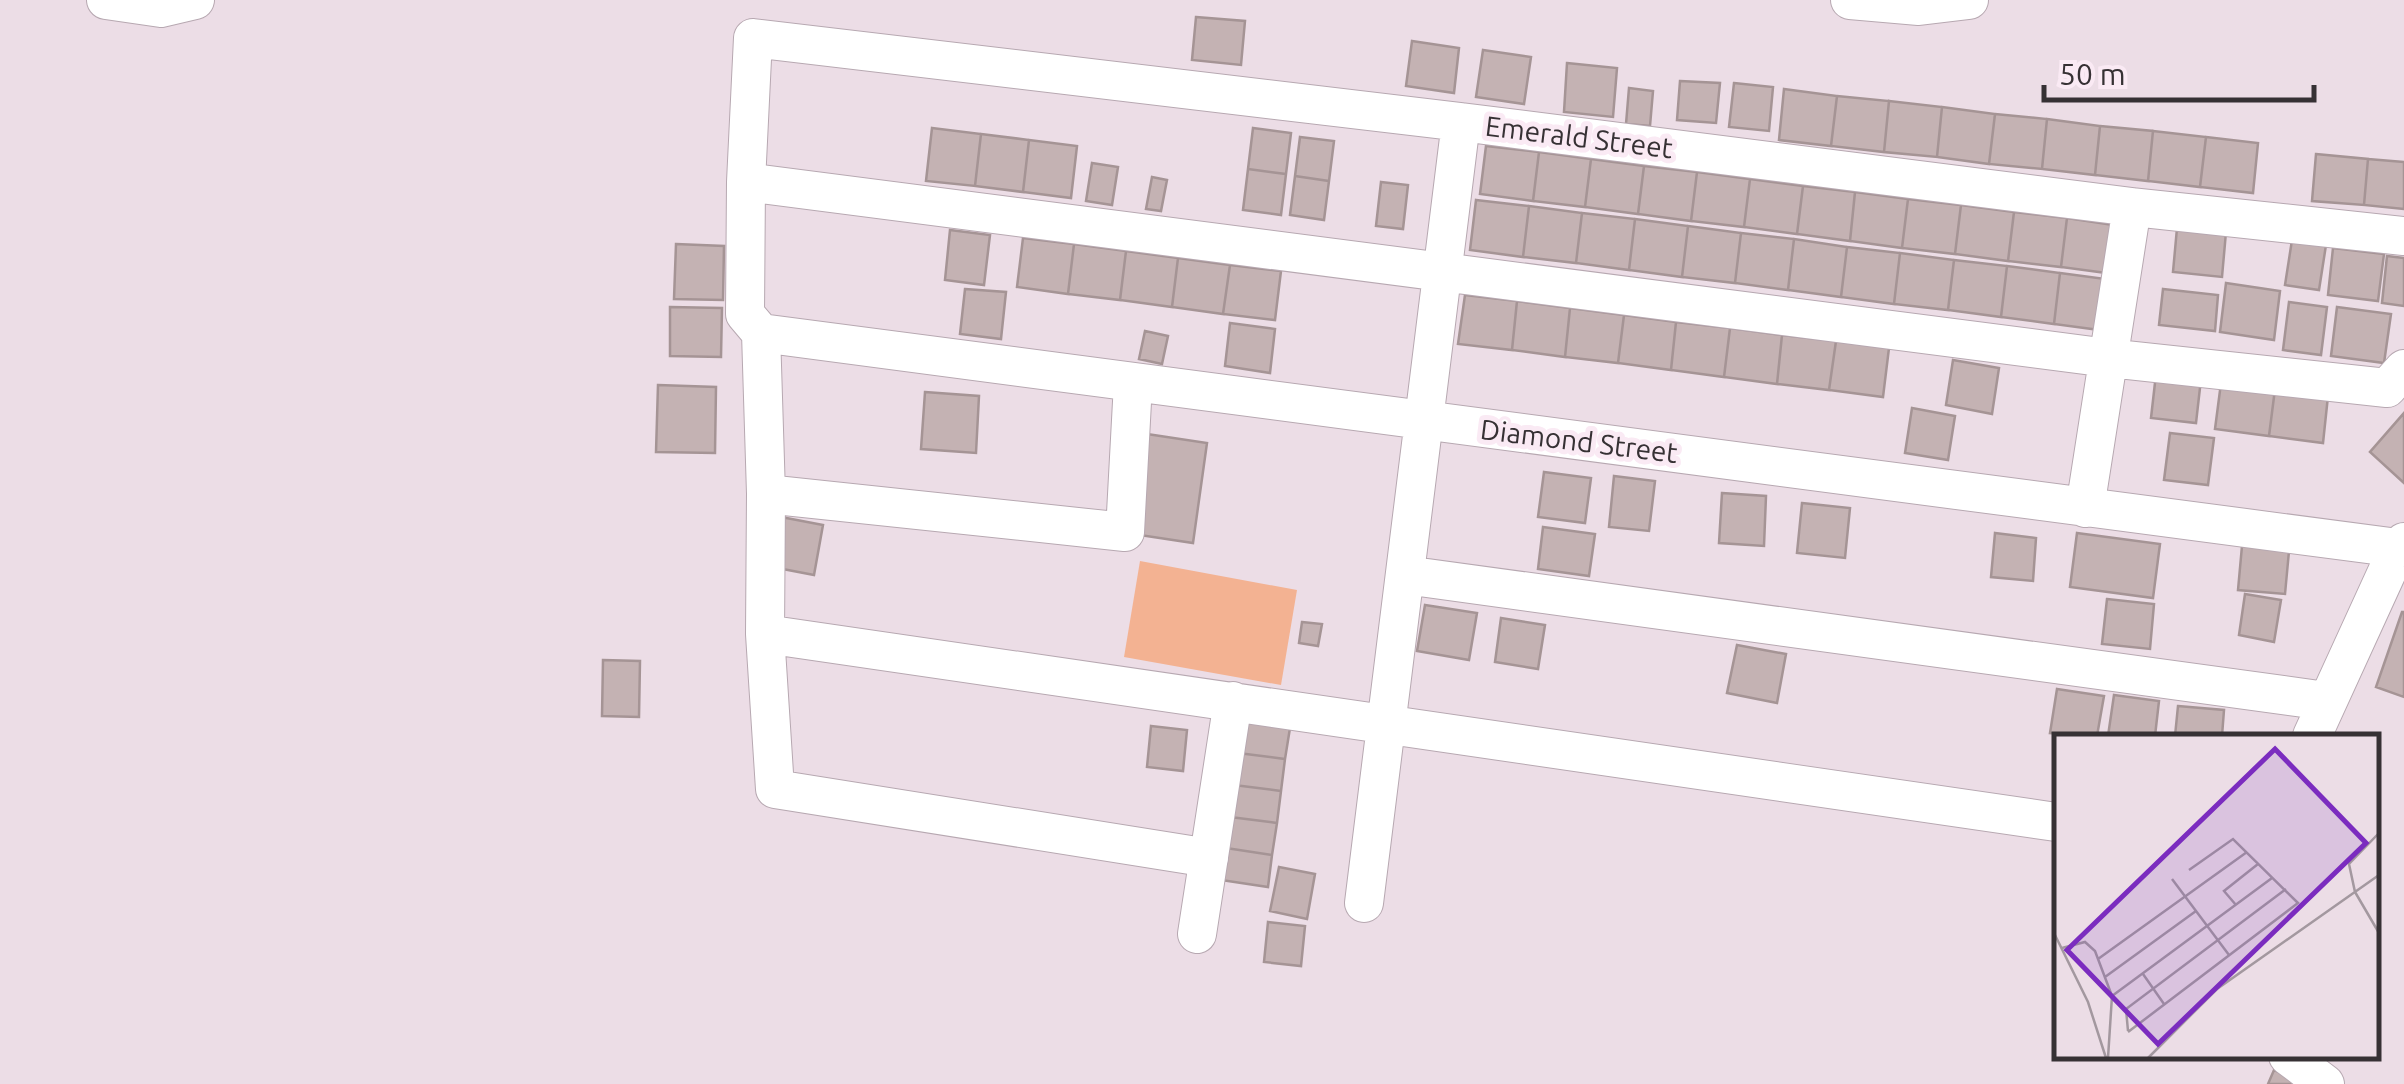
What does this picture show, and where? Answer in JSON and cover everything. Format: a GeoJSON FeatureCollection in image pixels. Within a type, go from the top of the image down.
{"type":"FeatureCollection","features":[{"type":"Feature","properties":{"kind":"street"},"geometry":{"type":"LineString","coordinates":[[106,0],[161,8],[194,0]]}},
{"type":"Feature","properties":{"kind":"street"},"geometry":{"type":"LineString","coordinates":[[1850,0],[1919,6],[1970,0]]}},
{"type":"Feature","properties":{"kind":"street","name":"Emerald Street"},"geometry":{"type":"LineString","coordinates":[[746,182],[753,38],[2132,207],[2404,236]]}},
{"type":"Feature","properties":{"kind":"street"},"geometry":{"type":"LineString","coordinates":[[1364,902],[1460,122]]}},
{"type":"Feature","properties":{"kind":"street"},"geometry":{"type":"LineString","coordinates":[[1209,858],[774,789],[765,634],[761,333],[746,314],[746,182],[2108,358],[2387,388],[2404,368]]}},
{"type":"Feature","properties":{"kind":"street"},"geometry":{"type":"LineString","coordinates":[[2085,508],[2132,207]]}},
{"type":"Feature","properties":{"kind":"street","name":"Diamond Street"},"geometry":{"type":"LineString","coordinates":[[761,333],[2085,508],[2401,545]]}},
{"type":"Feature","properties":{"kind":"street"},"geometry":{"type":"LineString","coordinates":[[766,494],[1125,532],[1134,383]]}},
{"type":"Feature","properties":{"kind":"street"},"geometry":{"type":"LineString","coordinates":[[2313,734],[2401,545]]}},
{"type":"Feature","properties":{"kind":"street"},"geometry":{"type":"LineString","coordinates":[[1405,575],[2326,702]]}},
{"type":"Feature","properties":{"kind":"street"},"geometry":{"type":"LineString","coordinates":[[765,634],[2054,822]]}},
{"type":"Feature","properties":{"kind":"street"},"geometry":{"type":"LineString","coordinates":[[1197,934],[1233,701]]}},
{"type":"Feature","properties":{"kind":"street"},"geometry":{"type":"LineString","coordinates":[[2292,1059],[2325,1084]]}},
{"type":"Feature","properties":{"kind":"shaded area"},"geometry":{"type":"Polygon","coordinates":[[[1140,561],[1297,590],[1281,685],[1124,657],[1140,561]]]}},
{"type":"Feature","properties":{"kind":"building"},"geometry":{"type":"Polygon","coordinates":[[[1196,17],[1245,21],[1241,65],[1192,60],[1196,17]]]}},
{"type":"Feature","properties":{"kind":"building"},"geometry":{"type":"Polygon","coordinates":[[[1412,41],[1459,48],[1454,93],[1406,86],[1412,41]]]}},
{"type":"Feature","properties":{"kind":"building"},"geometry":{"type":"Polygon","coordinates":[[[1483,50],[1531,57],[1524,104],[1476,97],[1483,50]]]}},
{"type":"Feature","properties":{"kind":"building"},"geometry":{"type":"Polygon","coordinates":[[[1567,63],[1617,68],[1613,117],[1564,112],[1567,63]]]}},
{"type":"Feature","properties":{"kind":"building"},"geometry":{"type":"Polygon","coordinates":[[[1680,81],[1720,83],[1716,123],[1677,120],[1680,81]]]}},
{"type":"Feature","properties":{"kind":"building"},"geometry":{"type":"Polygon","coordinates":[[[1734,83],[1773,87],[1769,131],[1729,127],[1734,83]]]}},
{"type":"Feature","properties":{"kind":"building"},"geometry":{"type":"Polygon","coordinates":[[[1629,88],[1653,91],[1650,126],[1626,124],[1629,88]]]}},
{"type":"Feature","properties":{"kind":"building"},"geometry":{"type":"Polygon","coordinates":[[[1784,89],[1837,96],[1831,146],[1779,140],[1784,89]]]}},
{"type":"Feature","properties":{"kind":"building"},"geometry":{"type":"Polygon","coordinates":[[[1837,96],[1889,101],[1884,152],[1831,146],[1837,96]]]}},
{"type":"Feature","properties":{"kind":"building"},"geometry":{"type":"Polygon","coordinates":[[[1889,101],[1942,107],[1937,157],[1884,152],[1889,101]]]}},
{"type":"Feature","properties":{"kind":"building"},"geometry":{"type":"Polygon","coordinates":[[[1942,107],[1995,114],[1989,164],[1937,157],[1942,107]]]}},
{"type":"Feature","properties":{"kind":"building"},"geometry":{"type":"Polygon","coordinates":[[[1995,114],[2047,119],[2042,169],[1989,164],[1995,114]]]}},
{"type":"Feature","properties":{"kind":"building"},"geometry":{"type":"Polygon","coordinates":[[[2047,119],[2100,126],[2095,175],[2042,169],[2047,119]]]}},
{"type":"Feature","properties":{"kind":"building"},"geometry":{"type":"Polygon","coordinates":[[[2100,126],[2153,131],[2148,181],[2095,175],[2100,126]]]}},
{"type":"Feature","properties":{"kind":"building"},"geometry":{"type":"Polygon","coordinates":[[[932,128],[981,134],[975,186],[926,181],[932,128]]]}},
{"type":"Feature","properties":{"kind":"building"},"geometry":{"type":"Polygon","coordinates":[[[1253,128],[1291,133],[1286,174],[1248,169],[1253,128]]]}},
{"type":"Feature","properties":{"kind":"building"},"geometry":{"type":"Polygon","coordinates":[[[2153,131],[2206,137],[2200,187],[2148,181],[2153,131]]]}},
{"type":"Feature","properties":{"kind":"building"},"geometry":{"type":"Polygon","coordinates":[[[981,134],[1029,140],[1023,192],[975,186],[981,134]]]}},
{"type":"Feature","properties":{"kind":"building"},"geometry":{"type":"Polygon","coordinates":[[[1300,137],[1334,141],[1329,181],[1295,176],[1300,137]]]}},
{"type":"Feature","properties":{"kind":"building"},"geometry":{"type":"Polygon","coordinates":[[[2206,137],[2258,143],[2253,193],[2200,187],[2206,137]]]}},
{"type":"Feature","properties":{"kind":"building"},"geometry":{"type":"Polygon","coordinates":[[[1029,140],[1077,146],[1071,198],[1023,192],[1029,140]]]}},
{"type":"Feature","properties":{"kind":"building"},"geometry":{"type":"Polygon","coordinates":[[[1486,146],[1539,152],[1533,201],[1480,194],[1486,146]]]}},
{"type":"Feature","properties":{"kind":"building"},"geometry":{"type":"Polygon","coordinates":[[[1539,152],[1591,159],[1585,207],[1533,201],[1539,152]]]}},
{"type":"Feature","properties":{"kind":"building"},"geometry":{"type":"Polygon","coordinates":[[[2316,154],[2368,159],[2364,205],[2312,201],[2316,154]]]}},
{"type":"Feature","properties":{"kind":"building"},"geometry":{"type":"Polygon","coordinates":[[[1591,159],[1644,166],[1638,214],[1585,207],[1591,159]]]}},
{"type":"Feature","properties":{"kind":"building"},"geometry":{"type":"Polygon","coordinates":[[[2368,159],[2404,162],[2404,209],[2364,205],[2368,159]]]}},
{"type":"Feature","properties":{"kind":"building"},"geometry":{"type":"Polygon","coordinates":[[[1092,163],[1118,167],[1112,205],[1086,201],[1092,163]]]}},
{"type":"Feature","properties":{"kind":"building"},"geometry":{"type":"Polygon","coordinates":[[[1644,166],[1697,172],[1691,221],[1638,214],[1644,166]]]}},
{"type":"Feature","properties":{"kind":"building"},"geometry":{"type":"Polygon","coordinates":[[[1248,169],[1286,174],[1281,215],[1243,210],[1248,169]]]}},
{"type":"Feature","properties":{"kind":"building"},"geometry":{"type":"Polygon","coordinates":[[[1697,172],[1750,179],[1744,227],[1691,221],[1697,172]]]}},
{"type":"Feature","properties":{"kind":"building"},"geometry":{"type":"Polygon","coordinates":[[[1295,176],[1329,181],[1324,220],[1290,215],[1295,176]]]}},
{"type":"Feature","properties":{"kind":"building"},"geometry":{"type":"Polygon","coordinates":[[[1152,177],[1167,180],[1161,211],[1146,209],[1152,177]]]}},
{"type":"Feature","properties":{"kind":"building"},"geometry":{"type":"Polygon","coordinates":[[[1750,179],[1803,186],[1797,234],[1744,227],[1750,179]]]}},
{"type":"Feature","properties":{"kind":"building"},"geometry":{"type":"Polygon","coordinates":[[[1381,182],[1408,185],[1403,229],[1376,226],[1381,182]]]}},
{"type":"Feature","properties":{"kind":"building"},"geometry":{"type":"Polygon","coordinates":[[[1803,186],[1855,192],[1850,241],[1797,234],[1803,186]]]}},
{"type":"Feature","properties":{"kind":"building"},"geometry":{"type":"Polygon","coordinates":[[[1855,192],[1908,199],[1902,248],[1850,241],[1855,192]]]}},
{"type":"Feature","properties":{"kind":"building"},"geometry":{"type":"Polygon","coordinates":[[[1908,199],[1961,205],[1955,254],[1902,248],[1908,199]]]}},
{"type":"Feature","properties":{"kind":"building"},"geometry":{"type":"Polygon","coordinates":[[[1476,200],[1529,206],[1523,257],[1470,250],[1476,200]]]}},
{"type":"Feature","properties":{"kind":"building"},"geometry":{"type":"Polygon","coordinates":[[[1961,205],[2014,212],[2008,261],[1955,254],[1961,205]]]}},
{"type":"Feature","properties":{"kind":"building"},"geometry":{"type":"Polygon","coordinates":[[[1529,206],[1582,213],[1576,263],[1523,257],[1529,206]]]}},
{"type":"Feature","properties":{"kind":"building"},"geometry":{"type":"Polygon","coordinates":[[[2014,212],[2067,218],[2061,267],[2008,261],[2014,212]]]}},
{"type":"Feature","properties":{"kind":"building"},"geometry":{"type":"Polygon","coordinates":[[[1582,213],[1635,219],[1629,270],[1576,263],[1582,213]]]}},
{"type":"Feature","properties":{"kind":"building"},"geometry":{"type":"Polygon","coordinates":[[[2067,218],[2120,226],[2114,274],[2061,267],[2067,218]]]}},
{"type":"Feature","properties":{"kind":"building"},"geometry":{"type":"Polygon","coordinates":[[[1635,219],[1688,226],[1682,277],[1629,270],[1635,219]]]}},
{"type":"Feature","properties":{"kind":"building"},"geometry":{"type":"Polygon","coordinates":[[[1688,226],[1741,233],[1735,283],[1682,277],[1688,226]]]}},
{"type":"Feature","properties":{"kind":"building"},"geometry":{"type":"Polygon","coordinates":[[[2177,228],[2226,232],[2222,277],[2173,272],[2177,228]]]}},
{"type":"Feature","properties":{"kind":"building"},"geometry":{"type":"Polygon","coordinates":[[[950,230],[990,235],[984,285],[945,280],[950,230]]]}},
{"type":"Feature","properties":{"kind":"building"},"geometry":{"type":"Polygon","coordinates":[[[1741,233],[1794,239],[1788,290],[1735,283],[1741,233]]]}},
{"type":"Feature","properties":{"kind":"building"},"geometry":{"type":"Polygon","coordinates":[[[1023,238],[1074,244],[1068,294],[1017,287],[1023,238]]]}},
{"type":"Feature","properties":{"kind":"building"},"geometry":{"type":"Polygon","coordinates":[[[1794,239],[1847,247],[1841,297],[1788,290],[1794,239]]]}},
{"type":"Feature","properties":{"kind":"building"},"geometry":{"type":"Polygon","coordinates":[[[2292,240],[2326,245],[2319,290],[2285,285],[2292,240]]]}},
{"type":"Feature","properties":{"kind":"building"},"geometry":{"type":"Polygon","coordinates":[[[676,244],[724,246],[723,300],[674,299],[676,244]]]}},
{"type":"Feature","properties":{"kind":"building"},"geometry":{"type":"Polygon","coordinates":[[[1074,244],[1126,251],[1120,300],[1068,294],[1074,244]]]}},
{"type":"Feature","properties":{"kind":"building"},"geometry":{"type":"Polygon","coordinates":[[[1847,247],[1900,253],[1894,304],[1841,297],[1847,247]]]}},
{"type":"Feature","properties":{"kind":"building"},"geometry":{"type":"Polygon","coordinates":[[[2333,248],[2384,254],[2378,301],[2328,295],[2333,248]]]}},
{"type":"Feature","properties":{"kind":"building"},"geometry":{"type":"Polygon","coordinates":[[[1126,251],[1178,258],[1172,307],[1120,300],[1126,251]]]}},
{"type":"Feature","properties":{"kind":"building"},"geometry":{"type":"Polygon","coordinates":[[[1900,253],[1954,260],[1948,310],[1894,304],[1900,253]]]}},
{"type":"Feature","properties":{"kind":"building"},"geometry":{"type":"Polygon","coordinates":[[[2387,256],[2404,258],[2404,306],[2382,303],[2387,256]]]}},
{"type":"Feature","properties":{"kind":"building"},"geometry":{"type":"Polygon","coordinates":[[[1178,258],[1230,265],[1223,314],[1172,307],[1178,258]]]}},
{"type":"Feature","properties":{"kind":"building"},"geometry":{"type":"Polygon","coordinates":[[[1954,260],[2007,266],[2001,317],[1948,310],[1954,260]]]}},
{"type":"Feature","properties":{"kind":"building"},"geometry":{"type":"Polygon","coordinates":[[[1230,265],[1281,271],[1275,320],[1223,314],[1230,265]]]}},
{"type":"Feature","properties":{"kind":"building"},"geometry":{"type":"Polygon","coordinates":[[[2007,266],[2060,273],[2054,324],[2001,317],[2007,266]]]}},
{"type":"Feature","properties":{"kind":"building"},"geometry":{"type":"Polygon","coordinates":[[[2060,273],[2113,280],[2107,331],[2054,324],[2060,273]]]}},
{"type":"Feature","properties":{"kind":"building"},"geometry":{"type":"Polygon","coordinates":[[[2226,283],[2280,291],[2274,340],[2220,332],[2226,283]]]}},
{"type":"Feature","properties":{"kind":"building"},"geometry":{"type":"Polygon","coordinates":[[[965,289],[1006,292],[1001,339],[960,334],[965,289]]]}},
{"type":"Feature","properties":{"kind":"building"},"geometry":{"type":"Polygon","coordinates":[[[2163,289],[2218,295],[2215,331],[2159,325],[2163,289]]]}},
{"type":"Feature","properties":{"kind":"building"},"geometry":{"type":"Polygon","coordinates":[[[1465,295],[1517,301],[1512,350],[1458,344],[1465,295]]]}},
{"type":"Feature","properties":{"kind":"building"},"geometry":{"type":"Polygon","coordinates":[[[1517,301],[1570,308],[1565,357],[1512,350],[1517,301]]]}},
{"type":"Feature","properties":{"kind":"building"},"geometry":{"type":"Polygon","coordinates":[[[2289,302],[2327,307],[2321,355],[2283,350],[2289,302]]]}},
{"type":"Feature","properties":{"kind":"building"},"geometry":{"type":"Polygon","coordinates":[[[670,307],[722,308],[721,357],[670,356],[670,307]]]}},
{"type":"Feature","properties":{"kind":"building"},"geometry":{"type":"Polygon","coordinates":[[[2337,307],[2391,314],[2384,363],[2331,356],[2337,307]]]}},
{"type":"Feature","properties":{"kind":"building"},"geometry":{"type":"Polygon","coordinates":[[[1570,308],[1624,315],[1618,363],[1565,357],[1570,308]]]}},
{"type":"Feature","properties":{"kind":"building"},"geometry":{"type":"Polygon","coordinates":[[[1624,315],[1676,322],[1671,370],[1618,363],[1624,315]]]}},
{"type":"Feature","properties":{"kind":"building"},"geometry":{"type":"Polygon","coordinates":[[[1676,322],[1730,328],[1724,377],[1671,370],[1676,322]]]}},
{"type":"Feature","properties":{"kind":"building"},"geometry":{"type":"Polygon","coordinates":[[[1230,323],[1275,329],[1270,373],[1225,366],[1230,323]]]}},
{"type":"Feature","properties":{"kind":"building"},"geometry":{"type":"Polygon","coordinates":[[[1730,328],[1782,335],[1777,384],[1724,377],[1730,328]]]}},
{"type":"Feature","properties":{"kind":"building"},"geometry":{"type":"Polygon","coordinates":[[[1145,331],[1168,336],[1162,364],[1139,359],[1145,331]]]}},
{"type":"Feature","properties":{"kind":"building"},"geometry":{"type":"Polygon","coordinates":[[[1782,335],[1836,341],[1829,390],[1777,384],[1782,335]]]}},
{"type":"Feature","properties":{"kind":"building"},"geometry":{"type":"Polygon","coordinates":[[[1836,341],[1889,348],[1883,397],[1829,390],[1836,341]]]}},
{"type":"Feature","properties":{"kind":"building"},"geometry":{"type":"Polygon","coordinates":[[[1953,360],[1999,368],[1992,414],[1946,405],[1953,360]]]}},
{"type":"Feature","properties":{"kind":"building"},"geometry":{"type":"Polygon","coordinates":[[[2156,374],[2201,379],[2196,423],[2151,418],[2156,374]]]}},
{"type":"Feature","properties":{"kind":"building"},"geometry":{"type":"Polygon","coordinates":[[[2221,383],[2275,389],[2269,436],[2215,429],[2221,383]]]}},
{"type":"Feature","properties":{"kind":"building"},"geometry":{"type":"Polygon","coordinates":[[[658,385],[716,387],[715,453],[656,452],[658,385]]]}},
{"type":"Feature","properties":{"kind":"building"},"geometry":{"type":"Polygon","coordinates":[[[2275,389],[2328,396],[2323,443],[2269,436],[2275,389]]]}},
{"type":"Feature","properties":{"kind":"building"},"geometry":{"type":"Polygon","coordinates":[[[925,392],[979,396],[976,453],[921,449],[925,392]]]}},
{"type":"Feature","properties":{"kind":"building"},"geometry":{"type":"Polygon","coordinates":[[[1912,408],[1955,416],[1948,460],[1905,453],[1912,408]]]}},
{"type":"Feature","properties":{"kind":"building"},"geometry":{"type":"Polygon","coordinates":[[[2404,413],[2404,483],[2370,452],[2404,413]]]}},
{"type":"Feature","properties":{"kind":"building"},"geometry":{"type":"Polygon","coordinates":[[[2170,433],[2214,438],[2208,485],[2164,480],[2170,433]]]}},
{"type":"Feature","properties":{"kind":"building"},"geometry":{"type":"Polygon","coordinates":[[[1147,434],[1207,443],[1193,543],[1133,534],[1147,434]]]}},
{"type":"Feature","properties":{"kind":"building"},"geometry":{"type":"Polygon","coordinates":[[[1544,472],[1591,478],[1585,523],[1538,517],[1544,472]]]}},
{"type":"Feature","properties":{"kind":"building"},"geometry":{"type":"Polygon","coordinates":[[[1614,476],[1655,481],[1649,531],[1609,527],[1614,476]]]}},
{"type":"Feature","properties":{"kind":"building"},"geometry":{"type":"Polygon","coordinates":[[[1722,493],[1766,496],[1764,546],[1719,543],[1722,493]]]}},
{"type":"Feature","properties":{"kind":"building"},"geometry":{"type":"Polygon","coordinates":[[[1802,503],[1850,508],[1845,558],[1797,553],[1802,503]]]}},
{"type":"Feature","properties":{"kind":"building"},"geometry":{"type":"Polygon","coordinates":[[[776,516],[823,525],[814,575],[767,566],[776,516]]]}},
{"type":"Feature","properties":{"kind":"building"},"geometry":{"type":"Polygon","coordinates":[[[1543,527],[1595,534],[1589,576],[1538,569],[1543,527]]]}},
{"type":"Feature","properties":{"kind":"building"},"geometry":{"type":"Polygon","coordinates":[[[1995,533],[2036,538],[2033,581],[1991,577],[1995,533]]]}},
{"type":"Feature","properties":{"kind":"building"},"geometry":{"type":"Polygon","coordinates":[[[2077,533],[2160,544],[2153,598],[2070,587],[2077,533]]]}},
{"type":"Feature","properties":{"kind":"building"},"geometry":{"type":"Polygon","coordinates":[[[2242,546],[2289,551],[2285,594],[2238,590],[2242,546]]]}},
{"type":"Feature","properties":{"kind":"building"},"geometry":{"type":"Polygon","coordinates":[[[2245,594],[2281,600],[2274,642],[2239,635],[2245,594]]]}},
{"type":"Feature","properties":{"kind":"building"},"geometry":{"type":"Polygon","coordinates":[[[2107,599],[2154,604],[2150,649],[2102,644],[2107,599]]]}},
{"type":"Feature","properties":{"kind":"building"},"geometry":{"type":"Polygon","coordinates":[[[1425,605],[1477,613],[1469,660],[1417,651],[1425,605]]]}},
{"type":"Feature","properties":{"kind":"building"},"geometry":{"type":"Polygon","coordinates":[[[2404,612],[2404,697],[2376,687],[2404,612]]]}},
{"type":"Feature","properties":{"kind":"building"},"geometry":{"type":"Polygon","coordinates":[[[1501,618],[1545,625],[1538,669],[1495,662],[1501,618]]]}},
{"type":"Feature","properties":{"kind":"building"},"geometry":{"type":"Polygon","coordinates":[[[1302,622],[1322,624],[1318,646],[1299,643],[1302,622]]]}},
{"type":"Feature","properties":{"kind":"building"},"geometry":{"type":"Polygon","coordinates":[[[1737,645],[1786,654],[1777,703],[1727,693],[1737,645]]]}},
{"type":"Feature","properties":{"kind":"building"},"geometry":{"type":"Polygon","coordinates":[[[603,660],[640,661],[639,717],[602,716],[603,660]]]}},
{"type":"Feature","properties":{"kind":"building"},"geometry":{"type":"Polygon","coordinates":[[[2057,689],[2104,696],[2097,734],[2050,733],[2057,689]]]}},
{"type":"Feature","properties":{"kind":"building"},"geometry":{"type":"Polygon","coordinates":[[[2114,695],[2159,701],[2155,734],[2108,734],[2114,695]]]}},
{"type":"Feature","properties":{"kind":"building"},"geometry":{"type":"Polygon","coordinates":[[[2178,706],[2224,710],[2222,734],[2175,734],[2178,706]]]}},
{"type":"Feature","properties":{"kind":"building"},"geometry":{"type":"Polygon","coordinates":[[[1243,721],[1290,728],[1285,759],[1238,753],[1243,721]]]}},
{"type":"Feature","properties":{"kind":"building"},"geometry":{"type":"Polygon","coordinates":[[[1151,726],[1187,730],[1183,771],[1147,767],[1151,726]]]}},
{"type":"Feature","properties":{"kind":"building"},"geometry":{"type":"Polygon","coordinates":[[[1238,753],[1285,759],[1281,791],[1234,785],[1238,753]]]}},
{"type":"Feature","properties":{"kind":"building"},"geometry":{"type":"Polygon","coordinates":[[[1234,785],[1281,791],[1277,823],[1230,817],[1234,785]]]}},
{"type":"Feature","properties":{"kind":"building"},"geometry":{"type":"Polygon","coordinates":[[[1230,817],[1277,823],[1272,855],[1226,848],[1230,817]]]}},
{"type":"Feature","properties":{"kind":"building"},"geometry":{"type":"Polygon","coordinates":[[[1226,848],[1272,855],[1268,887],[1221,880],[1226,848]]]}},
{"type":"Feature","properties":{"kind":"building"},"geometry":{"type":"Polygon","coordinates":[[[1279,867],[1315,874],[1307,919],[1270,911],[1279,867]]]}},
{"type":"Feature","properties":{"kind":"building"},"geometry":{"type":"Polygon","coordinates":[[[1268,922],[1305,926],[1301,966],[1264,962],[1268,922]]]}},
{"type":"Feature","properties":{"kind":"building"},"geometry":{"type":"Polygon","coordinates":[[[2274,1070],[2301,1081],[2300,1084],[2268,1084],[2274,1070]]]}}]}
